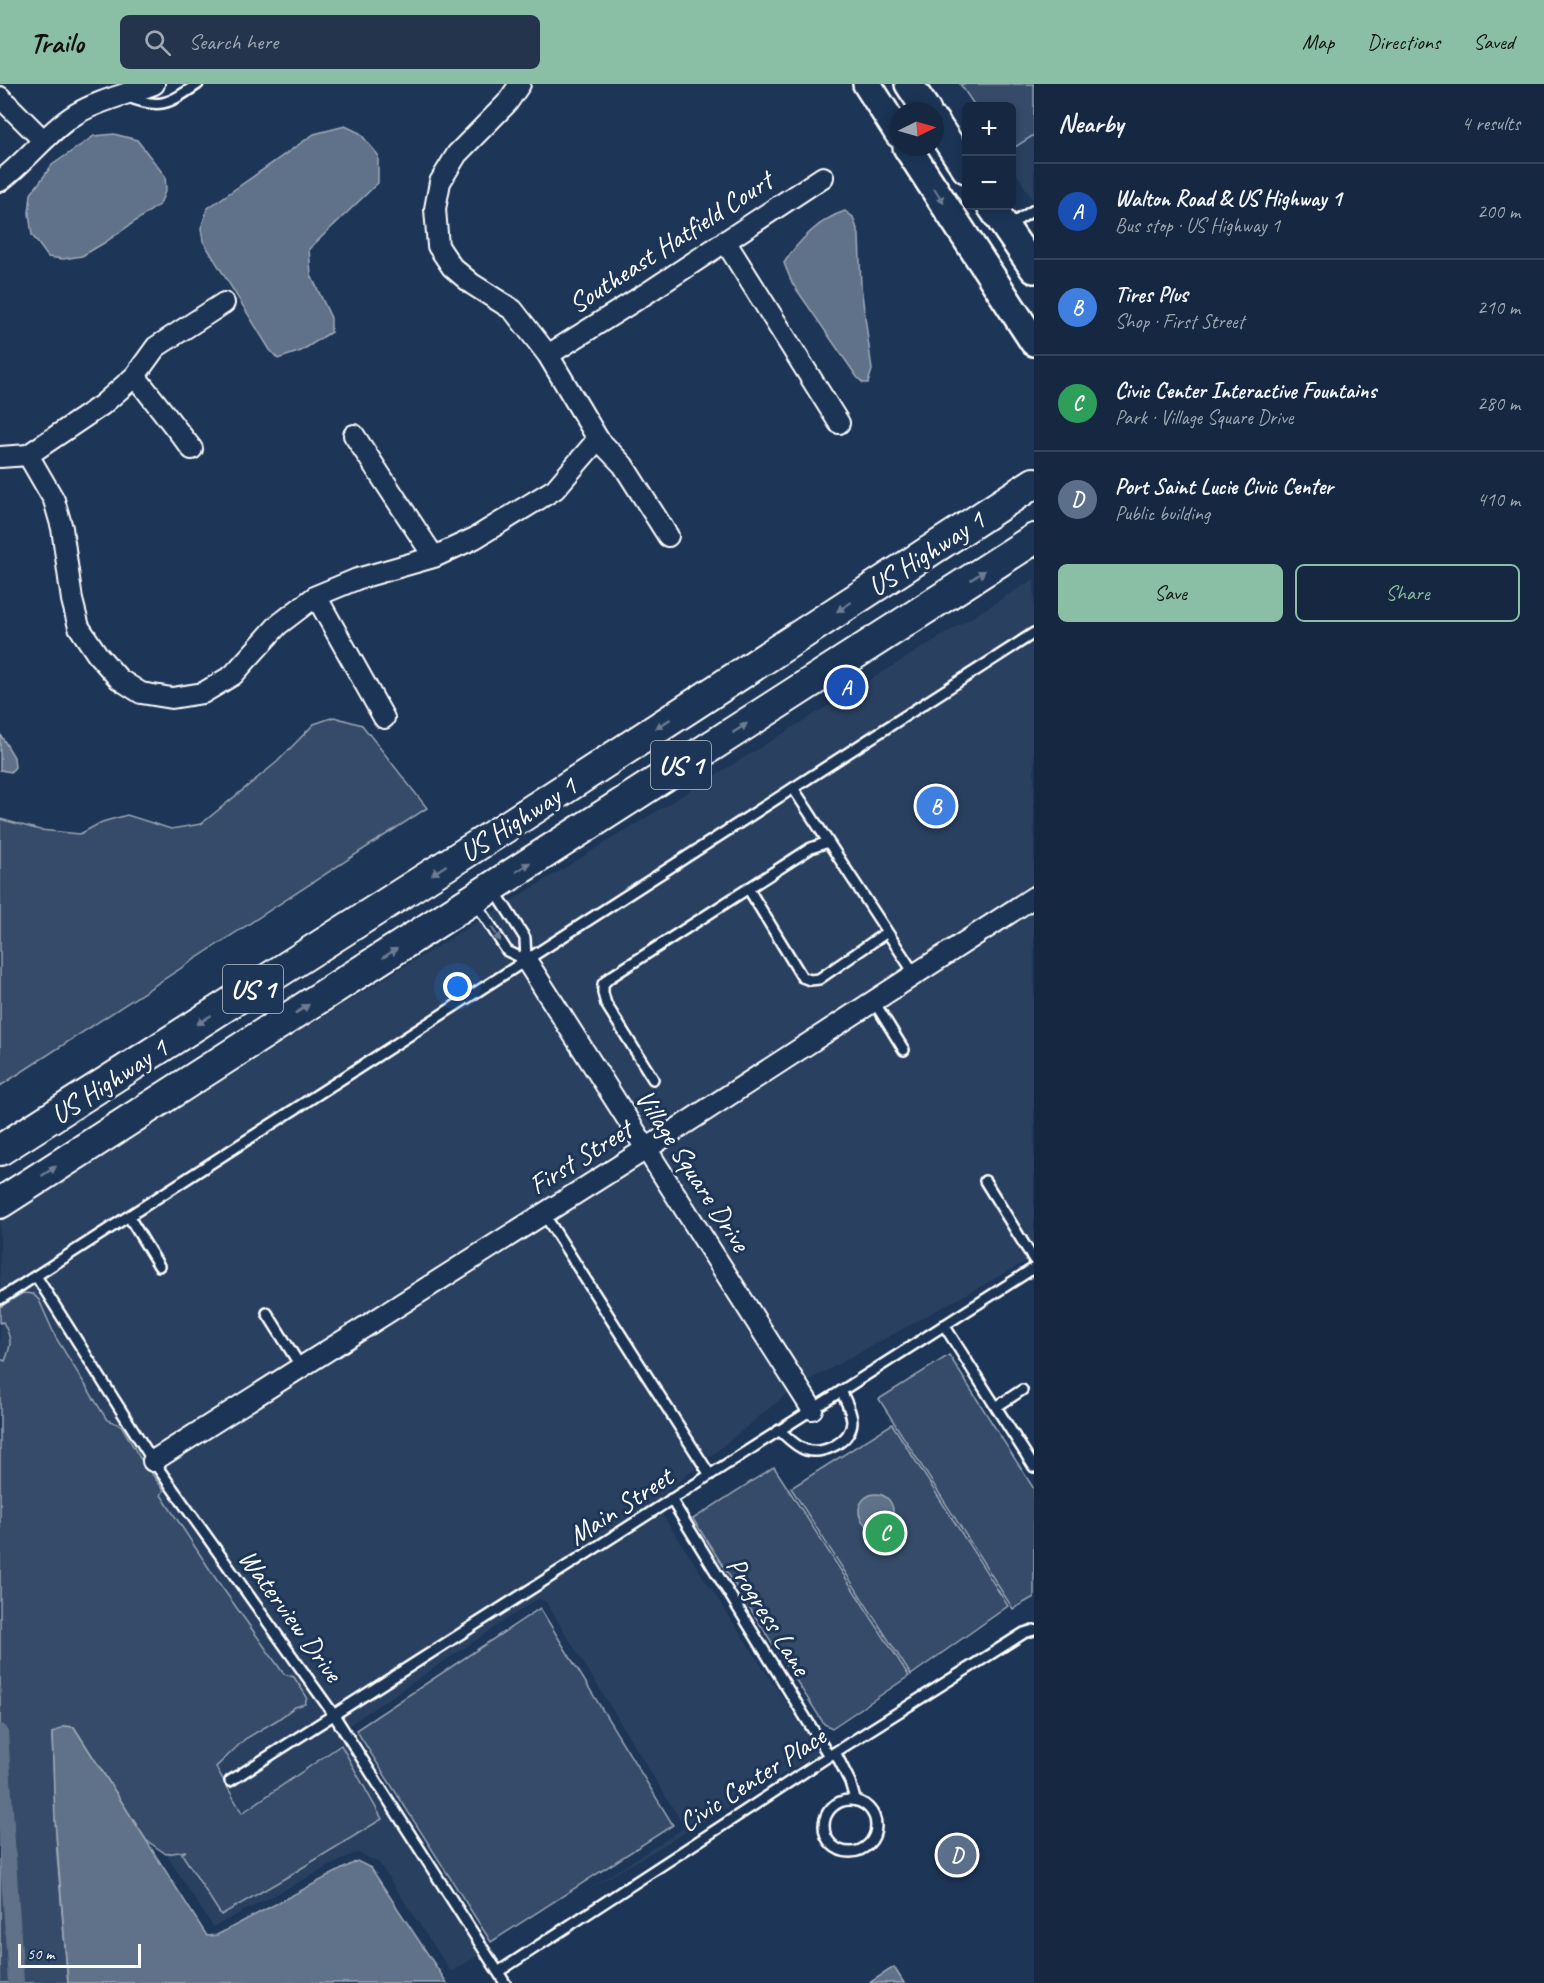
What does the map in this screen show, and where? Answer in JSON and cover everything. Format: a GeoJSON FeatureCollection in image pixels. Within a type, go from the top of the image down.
{"type":"FeatureCollection","features":[{"type":"Feature","properties":{"kind":"main road"},"geometry":{"type":"LineString","coordinates":[[867,84],[890,120]]}},
{"type":"Feature","properties":{"kind":"main road"},"geometry":{"type":"LineString","coordinates":[[909,84],[921,102]]}},
{"type":"Feature","properties":{"kind":"main road"},"geometry":{"type":"LineString","coordinates":[[944,136],[962,163]]}},
{"type":"Feature","properties":{"kind":"main road"},"geometry":{"type":"LineString","coordinates":[[913,156],[1034,342]]}},
{"type":"Feature","properties":{"kind":"main road"},"geometry":{"type":"LineString","coordinates":[[994,210],[1034,269]]}},
{"type":"Feature","properties":{"kind":"main road","name":"US Highway 1"},"geometry":{"type":"LineString","coordinates":[[0,1150],[506,827],[1034,483]]}},
{"type":"Feature","properties":{"kind":"main road","name":"US Highway 1"},"geometry":{"type":"LineString","coordinates":[[0,1203],[1034,539]]}},
{"type":"Feature","properties":{"kind":"main road"},"geometry":{"type":"LineString","coordinates":[[483,893],[478,871],[506,827]]}},
{"type":"Feature","properties":{"kind":"street"},"geometry":{"type":"LineString","coordinates":[[0,181],[18,168],[43,140],[76,114],[154,84]]}},
{"type":"Feature","properties":{"kind":"street"},"geometry":{"type":"LineString","coordinates":[[520,84],[507,103],[457,154],[440,182],[435,209],[438,246],[452,267],[472,284],[513,310],[548,355],[598,439],[622,465],[668,536]]}},
{"type":"Feature","properties":{"kind":"street"},"geometry":{"type":"LineString","coordinates":[[0,97],[43,140]]}},
{"type":"Feature","properties":{"kind":"street","name":"Southeast Hatfield Court"},"geometry":{"type":"LineString","coordinates":[[548,355],[823,177]]}},
{"type":"Feature","properties":{"kind":"street"},"geometry":{"type":"LineString","coordinates":[[725,241],[839,423]]}},
{"type":"Feature","properties":{"kind":"street"},"geometry":{"type":"LineString","coordinates":[[0,457],[28,455],[102,405],[135,376],[156,346],[224,303]]}},
{"type":"Feature","properties":{"kind":"street"},"geometry":{"type":"LineString","coordinates":[[135,376],[192,449]]}},
{"type":"Feature","properties":{"kind":"street"},"geometry":{"type":"LineString","coordinates":[[354,435],[434,557]]}},
{"type":"Feature","properties":{"kind":"street"},"geometry":{"type":"LineString","coordinates":[[28,455],[54,500],[79,627],[97,654],[119,679],[141,693],[172,698],[203,693],[233,675],[278,625],[316,596],[357,579],[434,557],[475,538],[555,489],[598,439]]}},
{"type":"Feature","properties":{"kind":"street"},"geometry":{"type":"LineString","coordinates":[[316,596],[384,718]]}},
{"type":"Feature","properties":{"kind":"street","name":"First Street"},"geometry":{"type":"LineString","coordinates":[[153,1461],[646,1149],[1034,897]]}},
{"type":"Feature","properties":{"kind":"street","name":"Village Square Drive"},"geometry":{"type":"LineString","coordinates":[[526,960],[812,1409]]}},
{"type":"Feature","properties":{"kind":"lane"},"geometry":{"type":"LineString","coordinates":[[123,95],[154,105],[164,103],[198,84]]}},
{"type":"Feature","properties":{"kind":"lane"},"geometry":{"type":"LineString","coordinates":[[1006,228],[1034,210]]}},
{"type":"Feature","properties":{"kind":"lane"},"geometry":{"type":"LineString","coordinates":[[0,1299],[1034,633]]}},
{"type":"Feature","properties":{"kind":"lane"},"geometry":{"type":"LineString","coordinates":[[793,788],[914,974]]}},
{"type":"Feature","properties":{"kind":"lane"},"geometry":{"type":"LineString","coordinates":[[653,1079],[606,1004],[603,984],[811,848],[828,842]]}},
{"type":"Feature","properties":{"kind":"lane"},"geometry":{"type":"LineString","coordinates":[[748,888],[802,977],[810,980],[819,979],[887,932]]}},
{"type":"Feature","properties":{"kind":"lane","name":"Village Square Drive"},"geometry":{"type":"LineString","coordinates":[[483,893],[525,938],[526,960],[507,951],[483,893]]}},
{"type":"Feature","properties":{"kind":"lane"},"geometry":{"type":"LineString","coordinates":[[873,1000],[904,1050]]}},
{"type":"Feature","properties":{"kind":"lane"},"geometry":{"type":"LineString","coordinates":[[985,1181],[1034,1260]]}},
{"type":"Feature","properties":{"kind":"lane"},"geometry":{"type":"LineString","coordinates":[[544,1214],[710,1475]]}},
{"type":"Feature","properties":{"kind":"lane"},"geometry":{"type":"LineString","coordinates":[[129,1216],[159,1266]]}},
{"type":"Feature","properties":{"kind":"lane","name":"Main Street"},"geometry":{"type":"LineString","coordinates":[[230,1781],[1034,1268]]}},
{"type":"Feature","properties":{"kind":"lane","name":"Waterview Drive"},"geometry":{"type":"LineString","coordinates":[[36,1276],[153,1461],[334,1715],[505,1983]]}},
{"type":"Feature","properties":{"kind":"lane"},"geometry":{"type":"LineString","coordinates":[[267,1313],[301,1367]]}},
{"type":"Feature","properties":{"kind":"lane"},"geometry":{"type":"LineString","coordinates":[[944,1325],[1034,1467]]}},
{"type":"Feature","properties":{"kind":"lane"},"geometry":{"type":"LineString","coordinates":[[996,1407],[1022,1390]]}},
{"type":"Feature","properties":{"kind":"lane"},"geometry":{"type":"LineString","coordinates":[[779,1430],[808,1451],[821,1451],[837,1444],[849,1433],[852,1421],[842,1391]]}},
{"type":"Feature","properties":{"kind":"lane","name":"Progress Lane"},"geometry":{"type":"LineString","coordinates":[[671,1499],[794,1707],[832,1754],[850,1782],[855,1800]]}},
{"type":"Feature","properties":{"kind":"lane"},"geometry":{"type":"LineString","coordinates":[[716,1593],[725,1587]]}},
{"type":"Feature","properties":{"kind":"lane","name":"Civic Center Place"},"geometry":{"type":"LineString","coordinates":[[498,1972],[832,1754],[1024,1633],[1034,1629]]}},
{"type":"Feature","properties":{"kind":"lane"},"geometry":{"type":"LineString","coordinates":[[846,1800],[855,1800],[870,1808],[877,1824],[872,1840],[866,1847],[850,1852],[842,1851],[828,1840],[824,1824],[831,1808],[846,1800]]}},
{"type":"Feature","properties":{"kind":"shaded area"},"geometry":{"type":"Polygon","coordinates":[[[960,84],[1034,84],[1034,135],[1016,146],[1016,102],[972,102],[960,84]]]}},
{"type":"Feature","properties":{"kind":"shaded area"},"geometry":{"type":"Polygon","coordinates":[[[345,126],[360,133],[378,155],[378,183],[309,249],[311,275],[331,318],[331,332],[301,351],[278,359],[270,350],[203,241],[201,228],[208,208],[314,134],[345,126]]]}},
{"type":"Feature","properties":{"kind":"shaded area"},"geometry":{"type":"Polygon","coordinates":[[[114,134],[137,140],[165,176],[166,189],[160,204],[82,256],[63,259],[48,257],[32,235],[29,213],[31,194],[52,165],[94,136],[114,134]]]}},
{"type":"Feature","properties":{"kind":"shaded area"},"geometry":{"type":"Polygon","coordinates":[[[1034,135],[1034,202],[1016,173],[1016,146],[1034,135]]]}},
{"type":"Feature","properties":{"kind":"shaded area"},"geometry":{"type":"Polygon","coordinates":[[[845,211],[853,217],[859,235],[861,286],[872,370],[868,383],[863,383],[857,377],[792,283],[784,263],[818,225],[845,211]]]}},
{"type":"Feature","properties":{"kind":"shaded area"},"geometry":{"type":"Polygon","coordinates":[[[1034,579],[1034,887],[651,1135],[648,1130],[450,1263],[140,1459],[151,1472],[660,1150],[1034,908],[1034,1257],[793,1389],[654,1502],[819,1753],[586,1891],[678,1832],[682,1828],[682,1823],[546,1602],[540,1599],[346,1727],[487,1950],[451,1972],[379,1863],[359,1853],[353,1854],[213,1927],[81,1722],[8,1686],[0,1576],[0,1221],[337,1008],[1034,579]]]}},
{"type":"Feature","properties":{"kind":"shaded area"},"geometry":{"type":"Polygon","coordinates":[[[334,717],[362,725],[427,808],[0,1086],[0,819],[40,830],[80,834],[102,822],[127,815],[171,829],[201,824],[277,762],[314,724],[334,717]]]}},
{"type":"Feature","properties":{"kind":"shaded area"},"geometry":{"type":"Polygon","coordinates":[[[0,734],[14,757],[15,767],[11,772],[0,770],[0,734]]]}},
{"type":"Feature","properties":{"kind":"shaded area"},"geometry":{"type":"Polygon","coordinates":[[[23,1293],[33,1294],[39,1300],[56,1338],[107,1420],[121,1425],[140,1458],[164,1490],[161,1495],[216,1579],[284,1674],[294,1677],[307,1697],[305,1704],[295,1707],[245,1739],[216,1767],[242,1813],[341,1745],[382,1819],[221,1915],[182,1854],[186,1851],[166,1854],[146,1840],[74,1727],[58,1730],[52,1734],[57,1853],[68,1983],[0,1983],[0,1359],[5,1361],[10,1342],[3,1322],[0,1323],[0,1307],[23,1293]]]}},
{"type":"Feature","properties":{"kind":"shaded area"},"geometry":{"type":"Polygon","coordinates":[[[949,1355],[1034,1489],[1034,1597],[1013,1609],[879,1399],[949,1355]]]}},
{"type":"Feature","properties":{"kind":"shaded area"},"geometry":{"type":"Polygon","coordinates":[[[892,1424],[1008,1606],[911,1675],[791,1488],[892,1424]]]}},
{"type":"Feature","properties":{"kind":"shaded area"},"geometry":{"type":"Polygon","coordinates":[[[774,1467],[909,1676],[832,1728],[824,1724],[693,1519],[774,1467]]]}},
{"type":"Feature","properties":{"kind":"shaded area"},"geometry":{"type":"Polygon","coordinates":[[[876,1494],[888,1499],[893,1511],[888,1523],[876,1528],[864,1523],[859,1511],[864,1499],[876,1494]]]}},
{"type":"Feature","properties":{"kind":"shaded area"},"geometry":{"type":"Polygon","coordinates":[[[540,1608],[673,1825],[491,1942],[356,1730],[540,1608]]]}},
{"type":"Feature","properties":{"kind":"shaded area"},"geometry":{"type":"Polygon","coordinates":[[[65,1726],[74,1727],[207,1936],[217,1935],[357,1861],[371,1868],[447,1983],[68,1983],[55,1821],[52,1733],[65,1726]]]}},
{"type":"Feature","properties":{"kind":"shaded area"},"geometry":{"type":"Polygon","coordinates":[[[894,1967],[904,1983],[869,1983],[894,1967]]]}},
{"type":"Feature","properties":{"kind":"waterway"},"geometry":{"type":"LineString","coordinates":[[0,1732],[16,1983]]}},
{"type":"Feature","properties":{"kind":"place","name":"Walton Road & US Highway 1"},"geometry":{"type":"Point","coordinates":[846,687]}},
{"type":"Feature","properties":{"kind":"place","name":"Tires Plus"},"geometry":{"type":"Point","coordinates":[936,806]}},
{"type":"Feature","properties":{"kind":"place","name":"Civic Center Interactive Fountains"},"geometry":{"type":"Point","coordinates":[885,1533]}},
{"type":"Feature","properties":{"kind":"place","name":"Port Saint Lucie Civic Center"},"geometry":{"type":"Point","coordinates":[957,1855]}}]}
